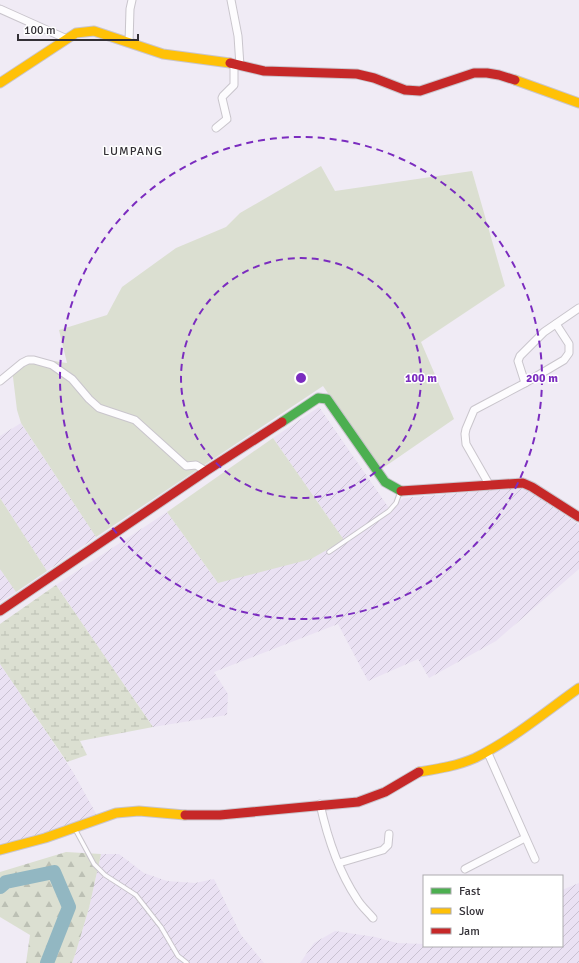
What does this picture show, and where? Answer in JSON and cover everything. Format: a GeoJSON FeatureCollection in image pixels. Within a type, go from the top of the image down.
{"type":"FeatureCollection","features":[{"type":"Feature","properties":{"kind":"street"},"geometry":{"type":"LineString","coordinates":[[129,43],[130,9],[132,0]]}},
{"type":"Feature","properties":{"kind":"street"},"geometry":{"type":"LineString","coordinates":[[216,128],[227,119],[222,98],[234,85],[237,65],[238,36],[234,7],[231,0]]}},
{"type":"Feature","properties":{"kind":"street"},"geometry":{"type":"LineString","coordinates":[[0,9],[67,39]]}},
{"type":"Feature","properties":{"kind":"street"},"geometry":{"type":"LineString","coordinates":[[0,83],[76,33],[94,31],[164,54],[237,65],[264,71],[357,74],[374,78],[413,92],[474,74],[487,73],[499,75],[579,103]]}},
{"type":"Feature","properties":{"kind":"street"},"geometry":{"type":"LineString","coordinates":[[525,383],[518,361],[520,356],[544,332],[579,308]]}},
{"type":"Feature","properties":{"kind":"street"},"geometry":{"type":"LineString","coordinates":[[490,486],[466,444],[466,429],[474,410],[564,360],[569,353],[569,344],[556,324]]}},
{"type":"Feature","properties":{"kind":"street"},"geometry":{"type":"LineString","coordinates":[[0,381],[28,360],[34,360],[52,365],[72,379],[89,399],[100,408],[134,420],[186,466],[196,465],[206,471]]}},
{"type":"Feature","properties":{"kind":"street"},"geometry":{"type":"LineString","coordinates":[[0,611],[206,471],[318,398],[327,400],[385,482],[400,491],[523,483],[532,487],[579,517]]}},
{"type":"Feature","properties":{"kind":"street"},"geometry":{"type":"LineString","coordinates":[[0,850],[45,838],[116,813],[127,811],[183,815],[220,814],[254,812],[320,804],[358,802],[385,792],[416,773],[454,765],[488,751],[579,688]]}},
{"type":"Feature","properties":{"kind":"street"},"geometry":{"type":"LineString","coordinates":[[488,751],[535,859]]}},
{"type":"Feature","properties":{"kind":"street"},"geometry":{"type":"LineString","coordinates":[[320,804],[325,828],[350,889],[373,918]]}},
{"type":"Feature","properties":{"kind":"street"},"geometry":{"type":"LineString","coordinates":[[339,864],[383,850],[388,846],[389,834]]}},
{"type":"Feature","properties":{"kind":"street"},"geometry":{"type":"LineString","coordinates":[[466,869],[525,838]]}},
{"type":"Feature","properties":{"kind":"lane"},"geometry":{"type":"LineString","coordinates":[[329,552],[389,511],[396,504],[400,491]]}},
{"type":"Feature","properties":{"kind":"lane"},"geometry":{"type":"LineString","coordinates":[[74,827],[94,864],[105,874],[136,896],[161,927],[178,956],[187,963]]}},
{"type":"Feature","properties":{"kind":"shaded area"},"geometry":{"type":"Polygon","coordinates":[[[319,407],[389,508],[404,498],[526,487],[579,525],[579,569],[496,641],[429,678],[418,659],[368,681],[338,624],[214,672],[228,694],[227,715],[153,727],[56,585],[167,512],[218,583],[344,540],[273,438],[319,407]]]}},
{"type":"Feature","properties":{"kind":"shaded area"},"geometry":{"type":"Polygon","coordinates":[[[21,423],[96,537],[47,571],[0,498],[0,436],[21,423]]]}},
{"type":"Feature","properties":{"kind":"shaded area"},"geometry":{"type":"Polygon","coordinates":[[[0,569],[16,592],[0,602],[0,569]]]}},
{"type":"Feature","properties":{"kind":"shaded area"},"geometry":{"type":"Polygon","coordinates":[[[0,664],[73,772],[99,819],[0,847],[0,664]]]}},
{"type":"Feature","properties":{"kind":"shaded area"},"geometry":{"type":"Polygon","coordinates":[[[101,854],[119,854],[144,873],[167,881],[195,883],[214,879],[241,935],[264,963],[72,963],[89,908],[101,854]]]}},
{"type":"Feature","properties":{"kind":"shaded area"},"geometry":{"type":"Polygon","coordinates":[[[579,883],[579,963],[300,963],[314,943],[335,931],[375,937],[397,943],[423,944],[423,947],[563,947],[563,890],[579,883]]]}},
{"type":"Feature","properties":{"kind":"green space"},"geometry":{"type":"Polygon","coordinates":[[[321,166],[335,191],[472,171],[505,286],[421,342],[454,419],[380,470],[323,386],[96,537],[21,423],[17,410],[12,369],[26,362],[39,360],[67,363],[59,330],[107,315],[122,287],[176,248],[226,227],[240,213],[321,166]]]}},
{"type":"Feature","properties":{"kind":"green space"},"geometry":{"type":"Polygon","coordinates":[[[273,438],[344,540],[311,559],[218,583],[167,512],[273,438]]]}},
{"type":"Feature","properties":{"kind":"green space"},"geometry":{"type":"Polygon","coordinates":[[[0,498],[47,571],[16,592],[0,569],[0,498]]]}},
{"type":"Feature","properties":{"kind":"green space"},"geometry":{"type":"Polygon","coordinates":[[[56,585],[153,727],[80,741],[87,755],[67,762],[0,664],[0,624],[56,585]]]}},
{"type":"Feature","properties":{"kind":"green space"},"geometry":{"type":"Polygon","coordinates":[[[66,852],[101,854],[89,908],[75,955],[72,963],[26,963],[30,935],[0,917],[0,872],[66,852]]]}},
{"type":"Feature","properties":{"kind":"waterway"},"geometry":{"type":"LineString","coordinates":[[0,887],[6,882],[54,872],[69,907],[47,963]]}},
{"type":"Feature","properties":{"kind":"traffic: fast"},"geometry":{"type":"LineString","coordinates":[[282,422],[318,398],[327,399],[385,482],[401,491]]}},
{"type":"Feature","properties":{"kind":"traffic: slow"},"geometry":{"type":"LineString","coordinates":[[0,83],[76,33],[94,31],[163,54],[230,63]]}},
{"type":"Feature","properties":{"kind":"traffic: slow"},"geometry":{"type":"LineString","coordinates":[[515,80],[579,103]]}},
{"type":"Feature","properties":{"kind":"traffic: slow"},"geometry":{"type":"LineString","coordinates":[[419,772],[468,761],[489,751],[579,688]]}},
{"type":"Feature","properties":{"kind":"traffic: slow"},"geometry":{"type":"LineString","coordinates":[[0,850],[45,838],[116,813],[139,811],[185,815]]}},
{"type":"Feature","properties":{"kind":"traffic: jam"},"geometry":{"type":"LineString","coordinates":[[230,63],[264,71],[357,74],[374,78],[405,90],[420,91],[474,73],[499,75],[515,80]]}},
{"type":"Feature","properties":{"kind":"traffic: jam"},"geometry":{"type":"LineString","coordinates":[[0,611],[206,471],[282,422]]}},
{"type":"Feature","properties":{"kind":"traffic: jam"},"geometry":{"type":"LineString","coordinates":[[401,491],[523,483],[532,487],[579,517]]}},
{"type":"Feature","properties":{"kind":"traffic: jam"},"geometry":{"type":"LineString","coordinates":[[185,815],[220,815],[358,802],[385,792],[419,772]]}},
{"type":"Feature","properties":{"kind":"district","name":"LUMPANG"},"geometry":{"type":"Point","coordinates":[133,151]}}]}
